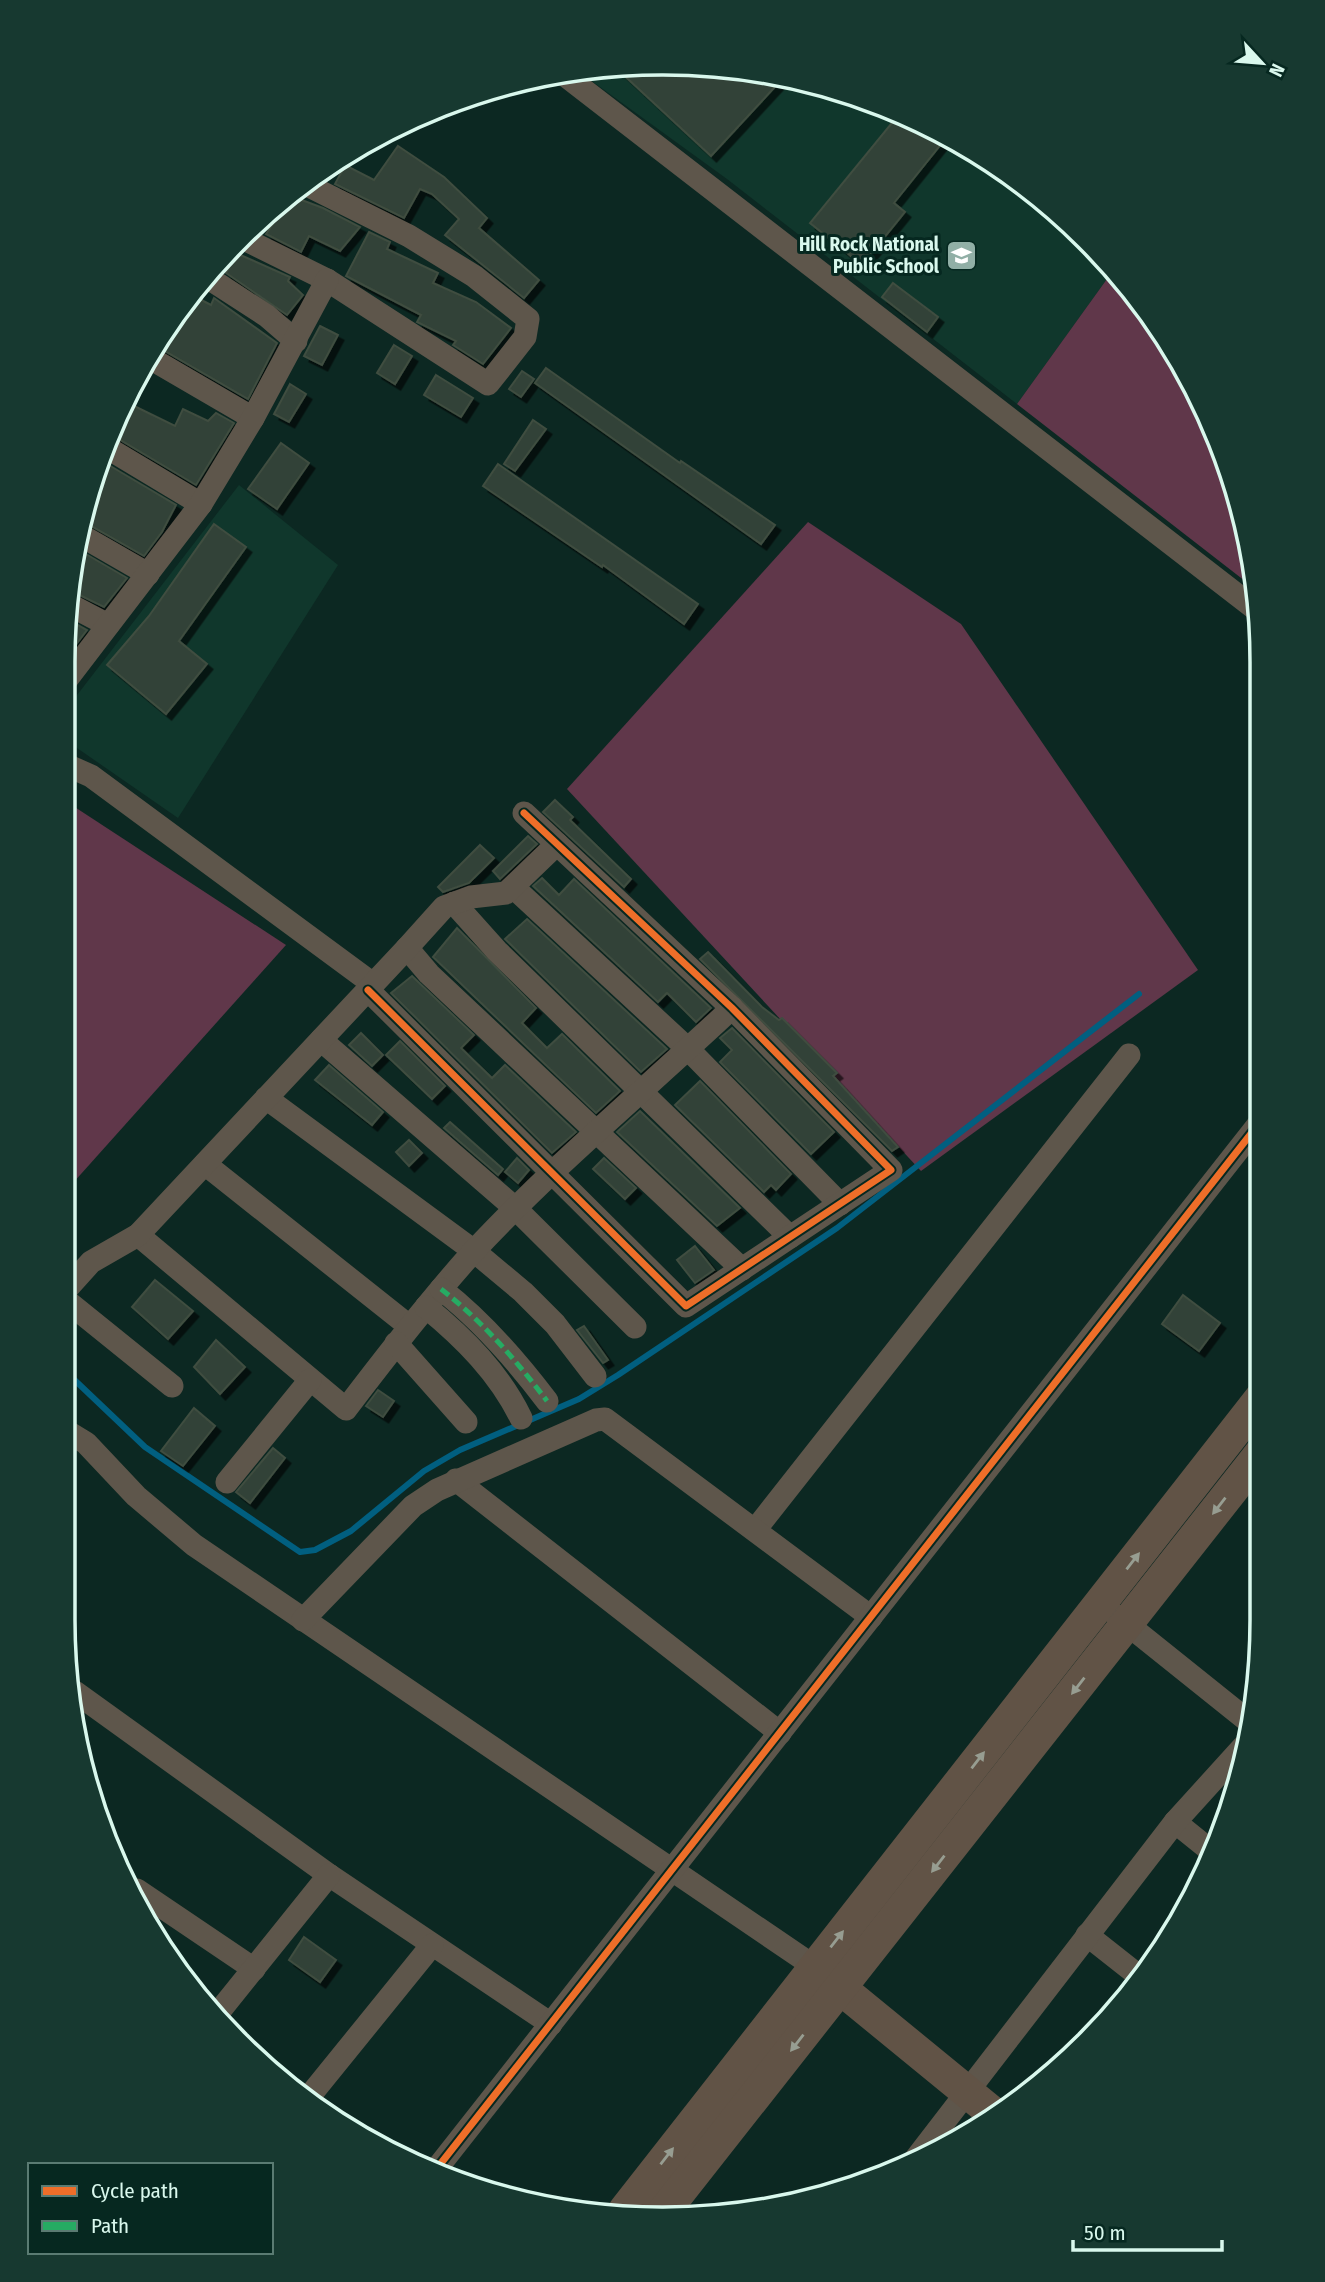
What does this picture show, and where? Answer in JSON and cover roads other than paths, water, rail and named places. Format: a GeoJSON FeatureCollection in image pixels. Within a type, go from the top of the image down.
{"type":"FeatureCollection","features":[{"type":"Feature","properties":{"kind":"street"},"geometry":{"type":"LineString","coordinates":[[578,81],[1246,602]]}},
{"type":"Feature","properties":{"kind":"street"},"geometry":{"type":"LineString","coordinates":[[252,243],[327,280],[488,384],[525,337],[529,327],[528,318],[474,276],[409,236],[315,189]]}},
{"type":"Feature","properties":{"kind":"street"},"geometry":{"type":"LineString","coordinates":[[75,666],[201,504],[253,418],[327,280]]}},
{"type":"Feature","properties":{"kind":"street"},"geometry":{"type":"LineString","coordinates":[[215,282],[267,316],[296,341]]}},
{"type":"Feature","properties":{"kind":"street"},"geometry":{"type":"LineString","coordinates":[[158,363],[253,418]]}},
{"type":"Feature","properties":{"kind":"street"},"geometry":{"type":"LineString","coordinates":[[115,452],[201,504]]}},
{"type":"Feature","properties":{"kind":"street"},"geometry":{"type":"LineString","coordinates":[[89,540],[148,574]]}},
{"type":"Feature","properties":{"kind":"street"},"geometry":{"type":"LineString","coordinates":[[78,609],[108,625]]}},
{"type":"Feature","properties":{"kind":"street"},"geometry":{"type":"LineString","coordinates":[[75,769],[91,776],[371,987],[686,1306],[891,1170],[732,1008],[524,813]]}},
{"type":"Feature","properties":{"kind":"street"},"geometry":{"type":"LineString","coordinates":[[75,1281],[91,1262],[138,1236],[407,948],[436,913],[471,897],[506,893],[557,844]]}},
{"type":"Feature","properties":{"kind":"street"},"geometry":{"type":"LineString","coordinates":[[514,888],[688,1049],[840,1204]]}},
{"type":"Feature","properties":{"kind":"street"},"geometry":{"type":"LineString","coordinates":[[454,903],[498,951],[790,1237]]}},
{"type":"Feature","properties":{"kind":"street"},"geometry":{"type":"LineString","coordinates":[[407,948],[596,1133],[741,1269]]}},
{"type":"Feature","properties":{"kind":"street"},"geometry":{"type":"LineString","coordinates":[[138,1236],[346,1409],[403,1334],[474,1251],[553,1173],[732,1008]]}},
{"type":"Feature","properties":{"kind":"street"},"geometry":{"type":"LineString","coordinates":[[321,1040],[516,1209],[635,1327]]}},
{"type":"Feature","properties":{"kind":"street"},"geometry":{"type":"LineString","coordinates":[[755,1530],[1129,1055]]}},
{"type":"Feature","properties":{"kind":"street"},"geometry":{"type":"LineString","coordinates":[[266,1098],[474,1251],[541,1309],[595,1376]]}},
{"type":"Feature","properties":{"kind":"street"},"geometry":{"type":"LineString","coordinates":[[441,2163],[1250,1135]]}},
{"type":"Feature","properties":{"kind":"street"},"geometry":{"type":"LineString","coordinates":[[205,1164],[403,1334],[466,1422]]}},
{"type":"Feature","properties":{"kind":"street"},"geometry":{"type":"LineString","coordinates":[[441,1289],[467,1309],[547,1401]]}},
{"type":"Feature","properties":{"kind":"street"},"geometry":{"type":"LineString","coordinates":[[75,1306],[172,1386]]}},
{"type":"Feature","properties":{"kind":"street"},"geometry":{"type":"LineString","coordinates":[[426,1307],[467,1343],[488,1367],[509,1394],[521,1418]]}},
{"type":"Feature","properties":{"kind":"street"},"geometry":{"type":"LineString","coordinates":[[226,1482],[310,1380]]}},
{"type":"Feature","properties":{"kind":"street"},"geometry":{"type":"LineString","coordinates":[[629,2205],[1250,1412]]}},
{"type":"Feature","properties":{"kind":"street"},"geometry":{"type":"LineString","coordinates":[[303,1620],[413,1506],[456,1480],[596,1420],[606,1419],[871,1617]]}},
{"type":"Feature","properties":{"kind":"street"},"geometry":{"type":"LineString","coordinates":[[75,1436],[86,1443],[136,1496],[194,1545],[815,1967],[987,2109]]}},
{"type":"Feature","properties":{"kind":"street"},"geometry":{"type":"LineString","coordinates":[[668,2207],[1250,1467]]}},
{"type":"Feature","properties":{"kind":"street"},"geometry":{"type":"LineString","coordinates":[[456,1480],[780,1733]]}},
{"type":"Feature","properties":{"kind":"street"},"geometry":{"type":"LineString","coordinates":[[1101,1602],[1126,1625],[1241,1716]]}},
{"type":"Feature","properties":{"kind":"street"},"geometry":{"type":"LineString","coordinates":[[80,1696],[329,1875],[551,2024]]}},
{"type":"Feature","properties":{"kind":"street"},"geometry":{"type":"LineString","coordinates":[[927,2143],[1175,1822],[1233,1758]]}},
{"type":"Feature","properties":{"kind":"street"},"geometry":{"type":"LineString","coordinates":[[1175,1822],[1204,1846]]}},
{"type":"Feature","properties":{"kind":"street"},"geometry":{"type":"LineString","coordinates":[[222,2008],[329,1875]]}},
{"type":"Feature","properties":{"kind":"street"},"geometry":{"type":"LineString","coordinates":[[145,1896],[254,1969]]}},
{"type":"Feature","properties":{"kind":"street"},"geometry":{"type":"LineString","coordinates":[[1087,1935],[1133,1971]]}},
{"type":"Feature","properties":{"kind":"street"},"geometry":{"type":"LineString","coordinates":[[313,2091],[432,1945]]}},
{"type":"Feature","properties":{"kind":"waterway"},"geometry":{"type":"LineString","coordinates":[[75,1380],[145,1447],[300,1552],[315,1550],[351,1531],[424,1471],[460,1450],[579,1399],[618,1375],[837,1228],[1139,994]]}},
{"type":"Feature","properties":{"kind":"place","name":"Hill Rock National Public School"},"geometry":{"type":"Point","coordinates":[962,255]}}]}
